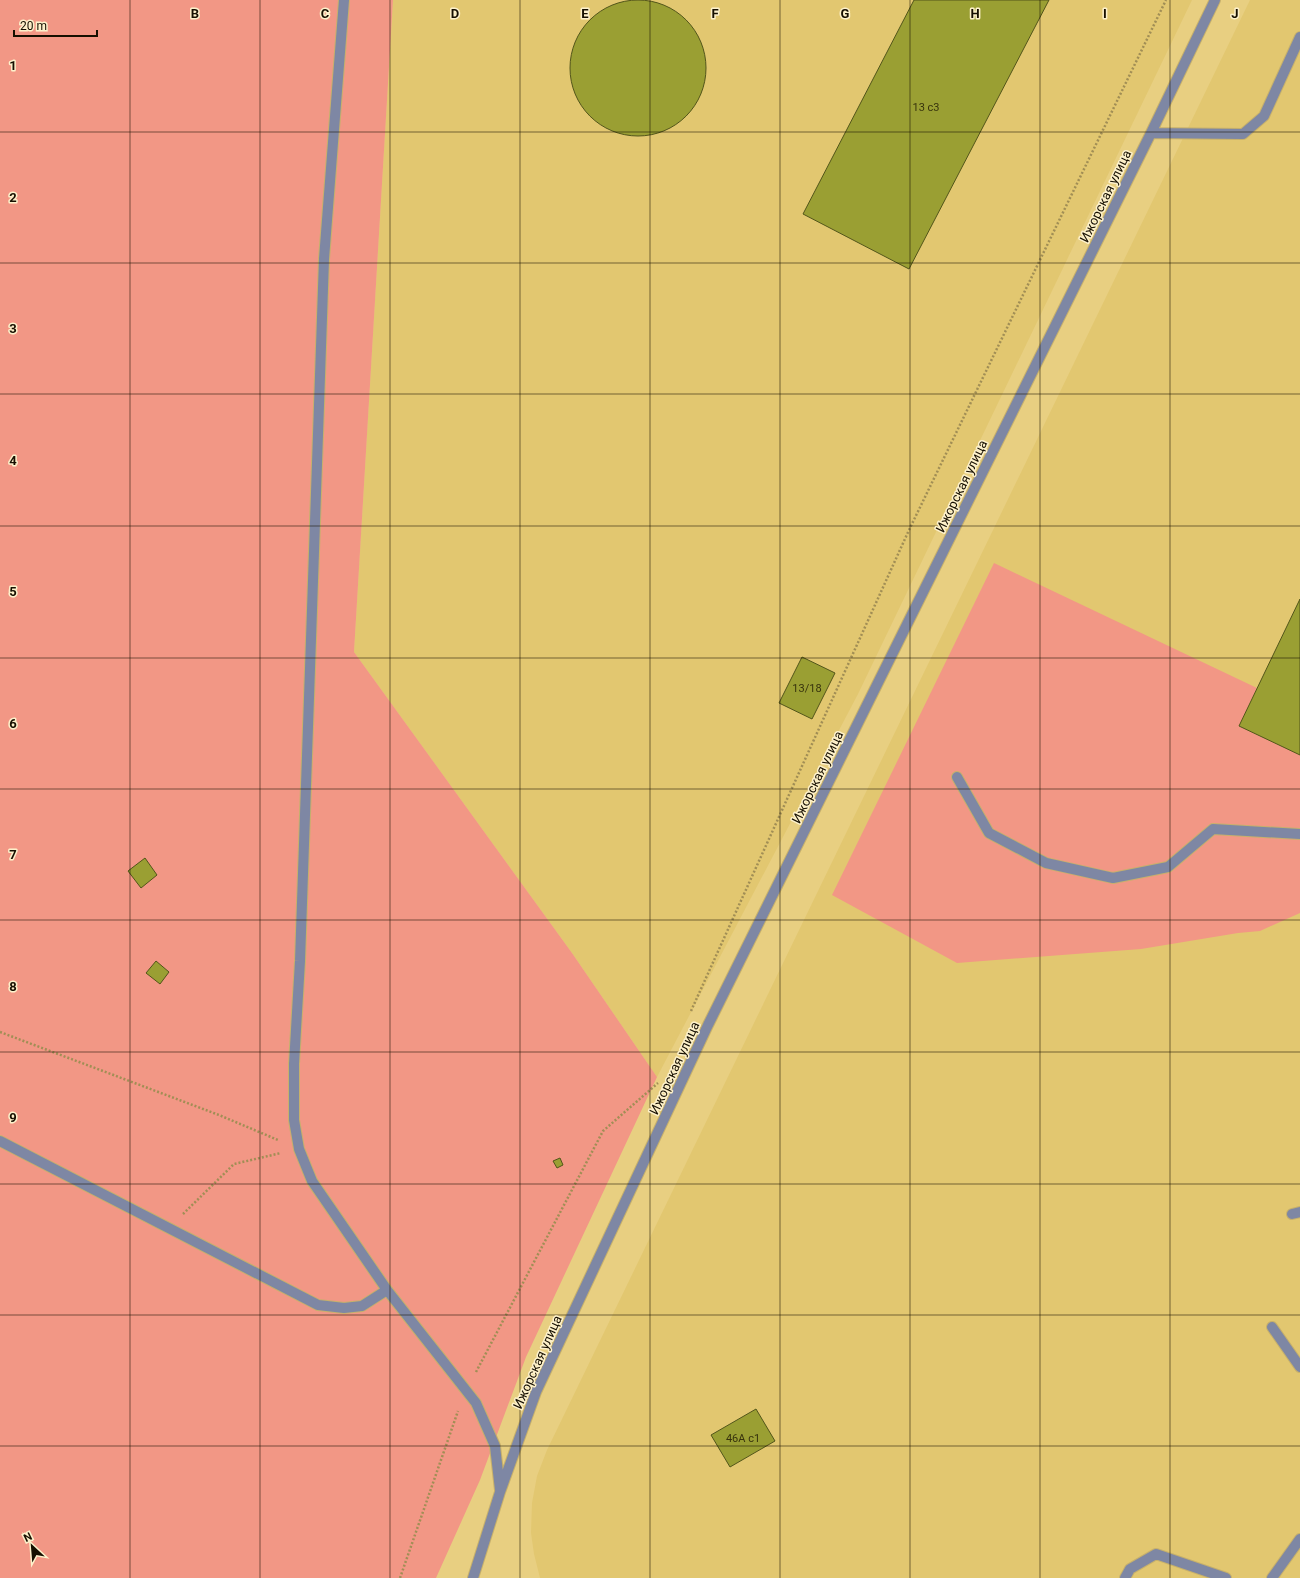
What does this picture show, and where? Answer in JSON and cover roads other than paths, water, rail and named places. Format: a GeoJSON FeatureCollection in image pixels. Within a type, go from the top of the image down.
{"type":"FeatureCollection","features":[{"type":"Feature","properties":{"kind":"street"},"geometry":{"type":"LineString","coordinates":[[344,0],[324,259],[300,961],[294,1064],[294,1120],[299,1149],[312,1181],[387,1290],[476,1403],[495,1446],[500,1492]]}},
{"type":"Feature","properties":{"kind":"street","name":"Ижорская улица"},"geometry":{"type":"LineString","coordinates":[[473,1578],[500,1492],[536,1392],[708,1025],[1152,133],[1215,0]]}},
{"type":"Feature","properties":{"kind":"street"},"geometry":{"type":"LineString","coordinates":[[1152,133],[1243,134],[1264,116],[1300,37]]}},
{"type":"Feature","properties":{"kind":"street"},"geometry":{"type":"LineString","coordinates":[[957,777],[989,833],[1046,864],[1113,878],[1168,867],[1213,829],[1300,834]]}},
{"type":"Feature","properties":{"kind":"street"},"geometry":{"type":"LineString","coordinates":[[0,1141],[318,1305],[344,1308],[362,1306],[387,1290]]}},
{"type":"Feature","properties":{"kind":"street"},"geometry":{"type":"LineString","coordinates":[[1272,1327],[1300,1367]]}},
{"type":"Feature","properties":{"kind":"street"},"geometry":{"type":"LineString","coordinates":[[1272,1578],[1300,1539]]}},
{"type":"Feature","properties":{"kind":"street"},"geometry":{"type":"LineString","coordinates":[[1125,1578],[1130,1569],[1156,1554],[1226,1578]]}}]}
